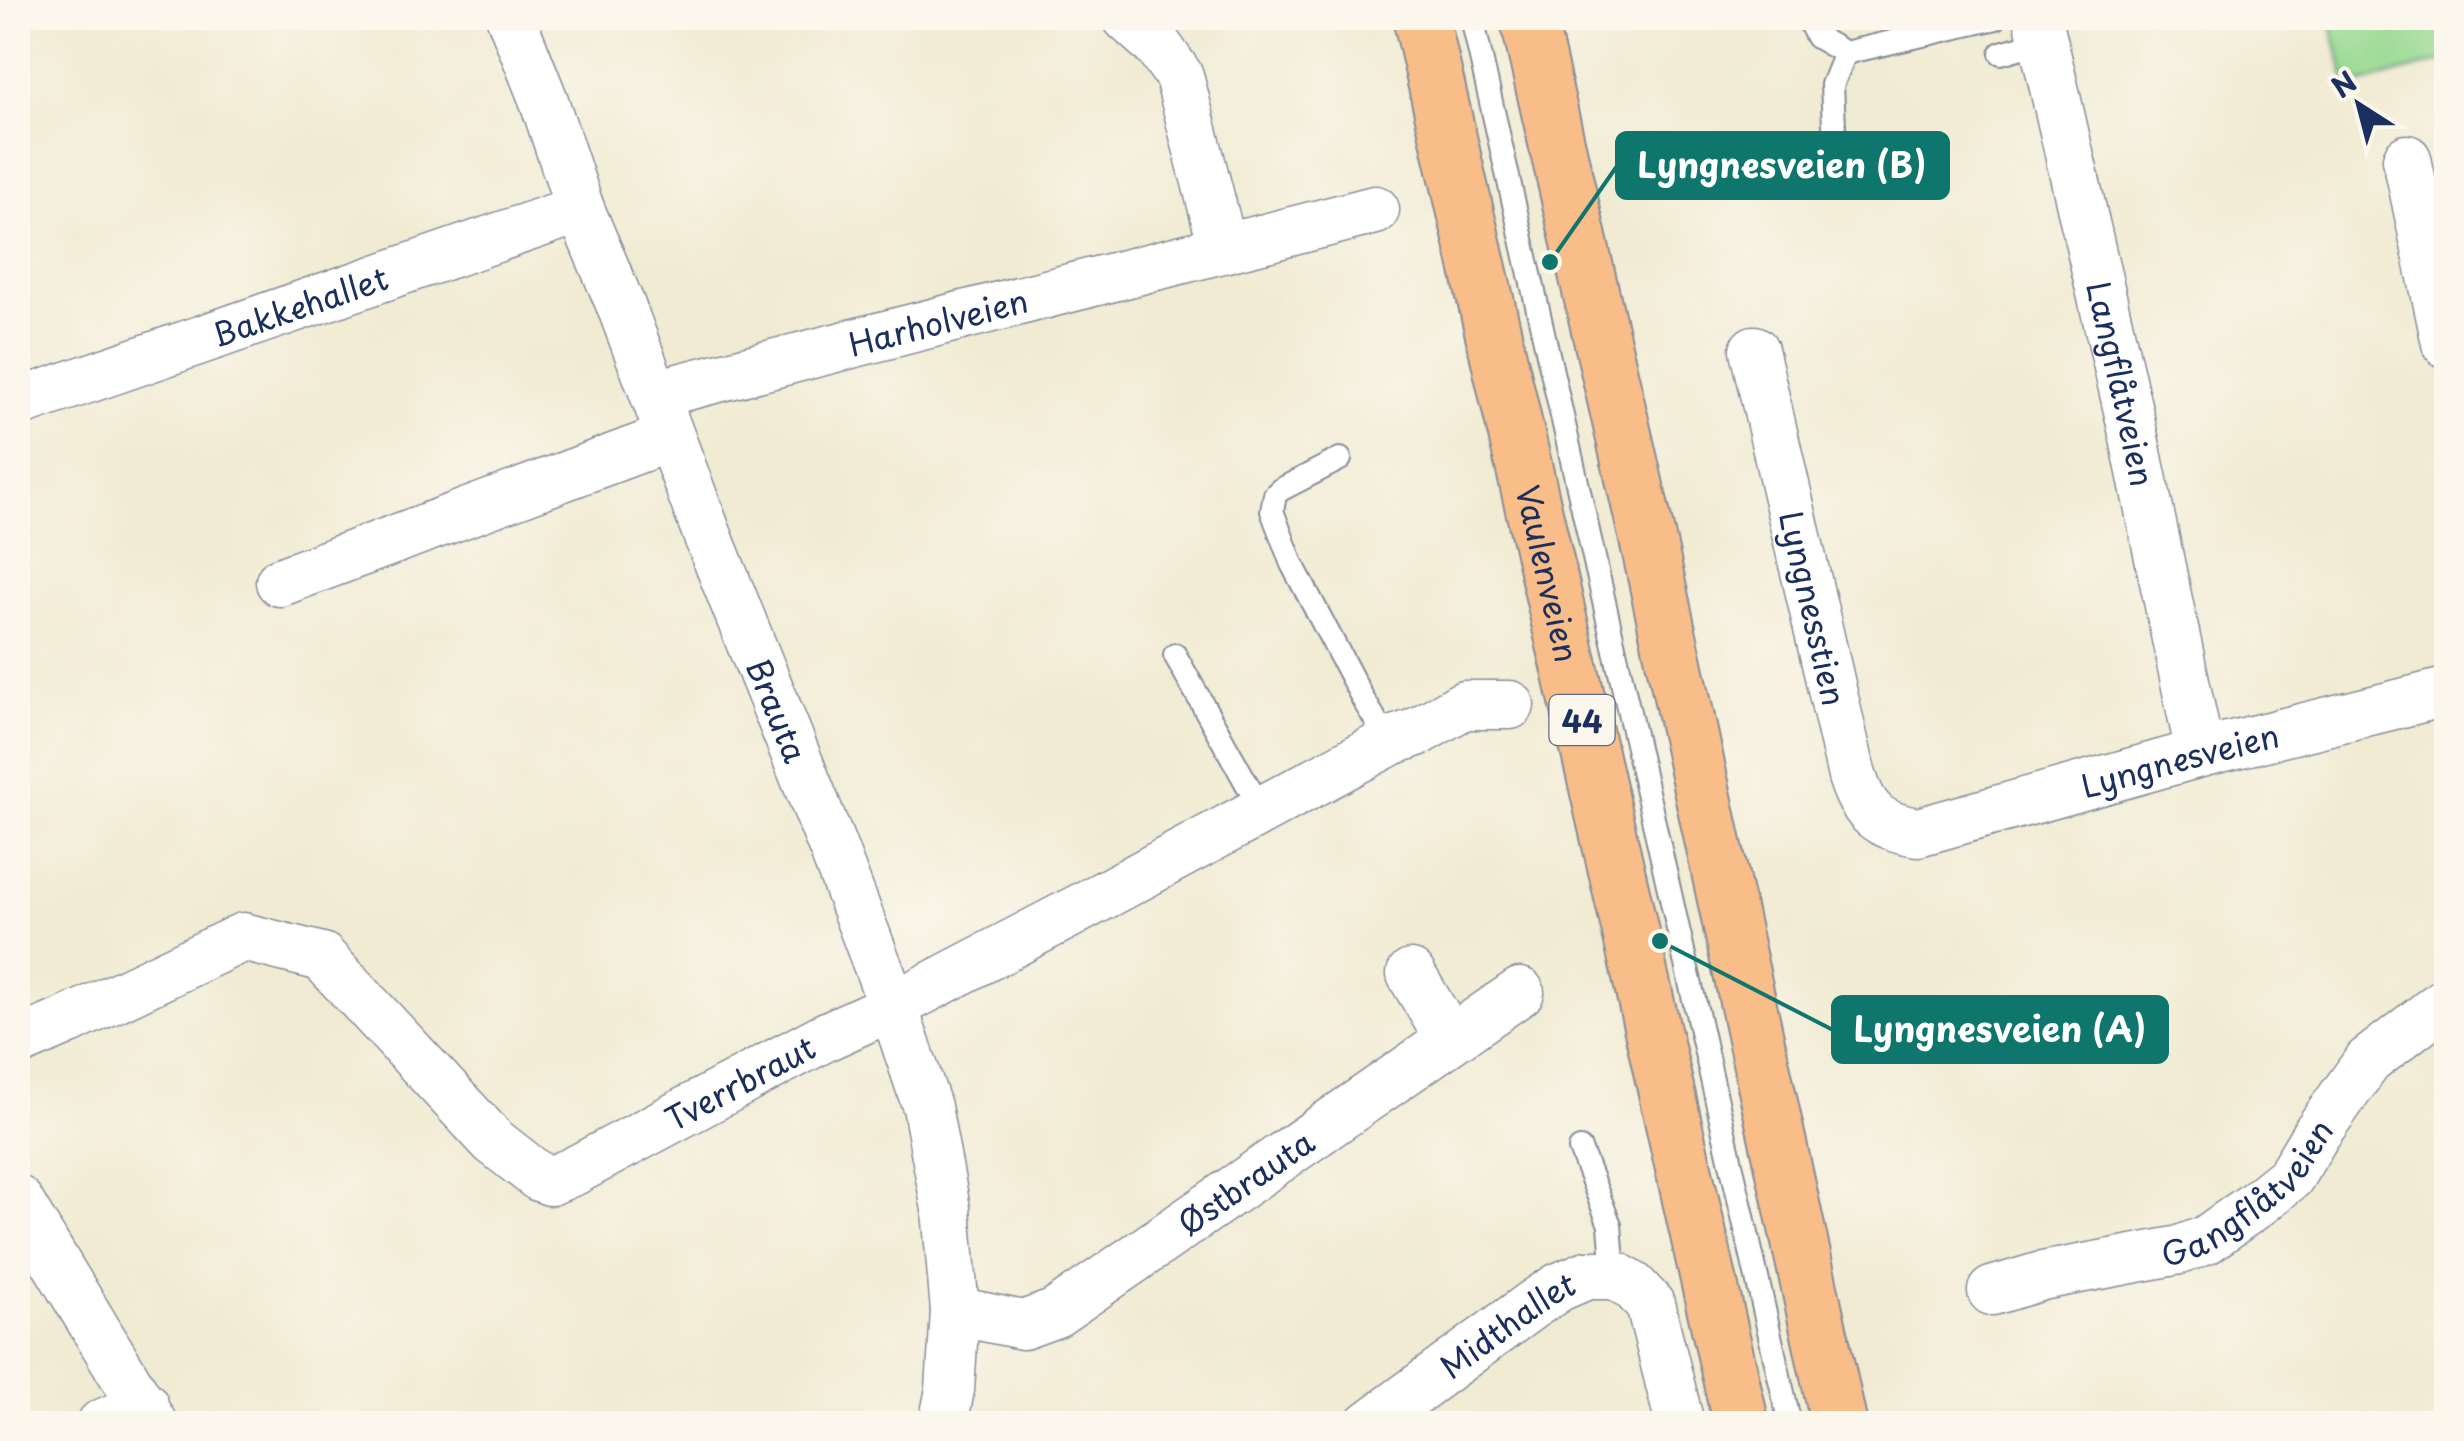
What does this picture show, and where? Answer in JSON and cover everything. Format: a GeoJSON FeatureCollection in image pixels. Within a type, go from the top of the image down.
{"type":"FeatureCollection","features":[{"type":"Feature","properties":{"kind":"main road","name":"Vaulenveien"},"geometry":{"type":"LineString","coordinates":[[1421,18],[1740,1424]]}},
{"type":"Feature","properties":{"kind":"main road"},"geometry":{"type":"LineString","coordinates":[[1528,18],[1650,550],[1840,1424]]}},
{"type":"Feature","properties":{"kind":"street","name":"Brauta"},"geometry":{"type":"LineString","coordinates":[[511,18],[580,209],[893,1006],[927,1107],[946,1209],[954,1311],[950,1390],[943,1424]]}},
{"type":"Feature","properties":{"kind":"street"},"geometry":{"type":"LineString","coordinates":[[1127,18],[1158,46],[1179,76],[1223,248]]}},
{"type":"Feature","properties":{"kind":"street","name":"Langflåtveien"},"geometry":{"type":"LineString","coordinates":[[2027,37],[2130,419],[2200,753]]}},
{"type":"Feature","properties":{"kind":"street"},"geometry":{"type":"LineString","coordinates":[[2407,159],[2446,343]]}},
{"type":"Feature","properties":{"kind":"street","name":"Bakkehallet"},"geometry":{"type":"LineString","coordinates":[[18,403],[580,209]]}},
{"type":"Feature","properties":{"kind":"street","name":"Harholveien"},"geometry":{"type":"LineString","coordinates":[[280,582],[662,416],[1223,248],[1375,210]]}},
{"type":"Feature","properties":{"kind":"street","name":"Lyngnesstien"},"geometry":{"type":"LineString","coordinates":[[1754,350],[1857,793],[1866,809],[1880,821],[1918,832]]}},
{"type":"Feature","properties":{"kind":"street","name":"Lyngnesveien"},"geometry":{"type":"LineString","coordinates":[[1918,832],[2200,753],[2446,692]]}},
{"type":"Feature","properties":{"kind":"street","name":"Tverrbraut"},"geometry":{"type":"LineString","coordinates":[[18,1042],[243,937],[322,958],[493,1141],[538,1177],[550,1181],[1262,812],[1410,746],[1464,705],[1510,705]]}},
{"type":"Feature","properties":{"kind":"street"},"geometry":{"type":"LineString","coordinates":[[1411,974],[1450,1040]]}},
{"type":"Feature","properties":{"kind":"street","name":"Østbrauta"},"geometry":{"type":"LineString","coordinates":[[954,1311],[1023,1325],[1056,1313],[1520,992]]}},
{"type":"Feature","properties":{"kind":"street","name":"Gangflåtveien"},"geometry":{"type":"LineString","coordinates":[[1992,1290],[2042,1276],[2180,1250],[2206,1240],[2290,1176],[2368,1061],[2446,1001]]}},
{"type":"Feature","properties":{"kind":"street"},"geometry":{"type":"LineString","coordinates":[[18,1200],[148,1414],[101,1424]]}},
{"type":"Feature","properties":{"kind":"street","name":"Midthallet"},"geometry":{"type":"LineString","coordinates":[[1370,1424],[1559,1287],[1588,1275],[1614,1275],[1633,1286],[1650,1304],[1680,1424]]}},
{"type":"Feature","properties":{"kind":"lane"},"geometry":{"type":"LineString","coordinates":[[1472,18],[1790,1424]]}},
{"type":"Feature","properties":{"kind":"lane"},"geometry":{"type":"LineString","coordinates":[[1807,18],[1816,38],[1845,53],[1996,18]]}},
{"type":"Feature","properties":{"kind":"lane"},"geometry":{"type":"LineString","coordinates":[[1835,146],[1832,86],[1845,53]]}},
{"type":"Feature","properties":{"kind":"lane"},"geometry":{"type":"LineString","coordinates":[[1340,458],[1280,490],[1274,495],[1272,512],[1292,564],[1364,701],[1410,746]]}},
{"type":"Feature","properties":{"kind":"lane"},"geometry":{"type":"LineString","coordinates":[[1175,655],[1262,812]]}},
{"type":"Feature","properties":{"kind":"lane"},"geometry":{"type":"LineString","coordinates":[[1580,1149],[1610,1225],[1614,1275]]}},
{"type":"Feature","properties":{"kind":"green space"},"geometry":{"type":"Polygon","coordinates":[[[2329,18],[2446,18],[2446,60],[2348,87],[2329,18]]]}},
{"type":"Feature","properties":{"kind":"place","name":"Lyngnesveien (B)"},"geometry":{"type":"Point","coordinates":[1550,262]}},
{"type":"Feature","properties":{"kind":"place","name":"Lyngnesveien (A)"},"geometry":{"type":"Point","coordinates":[1660,941]}}]}
